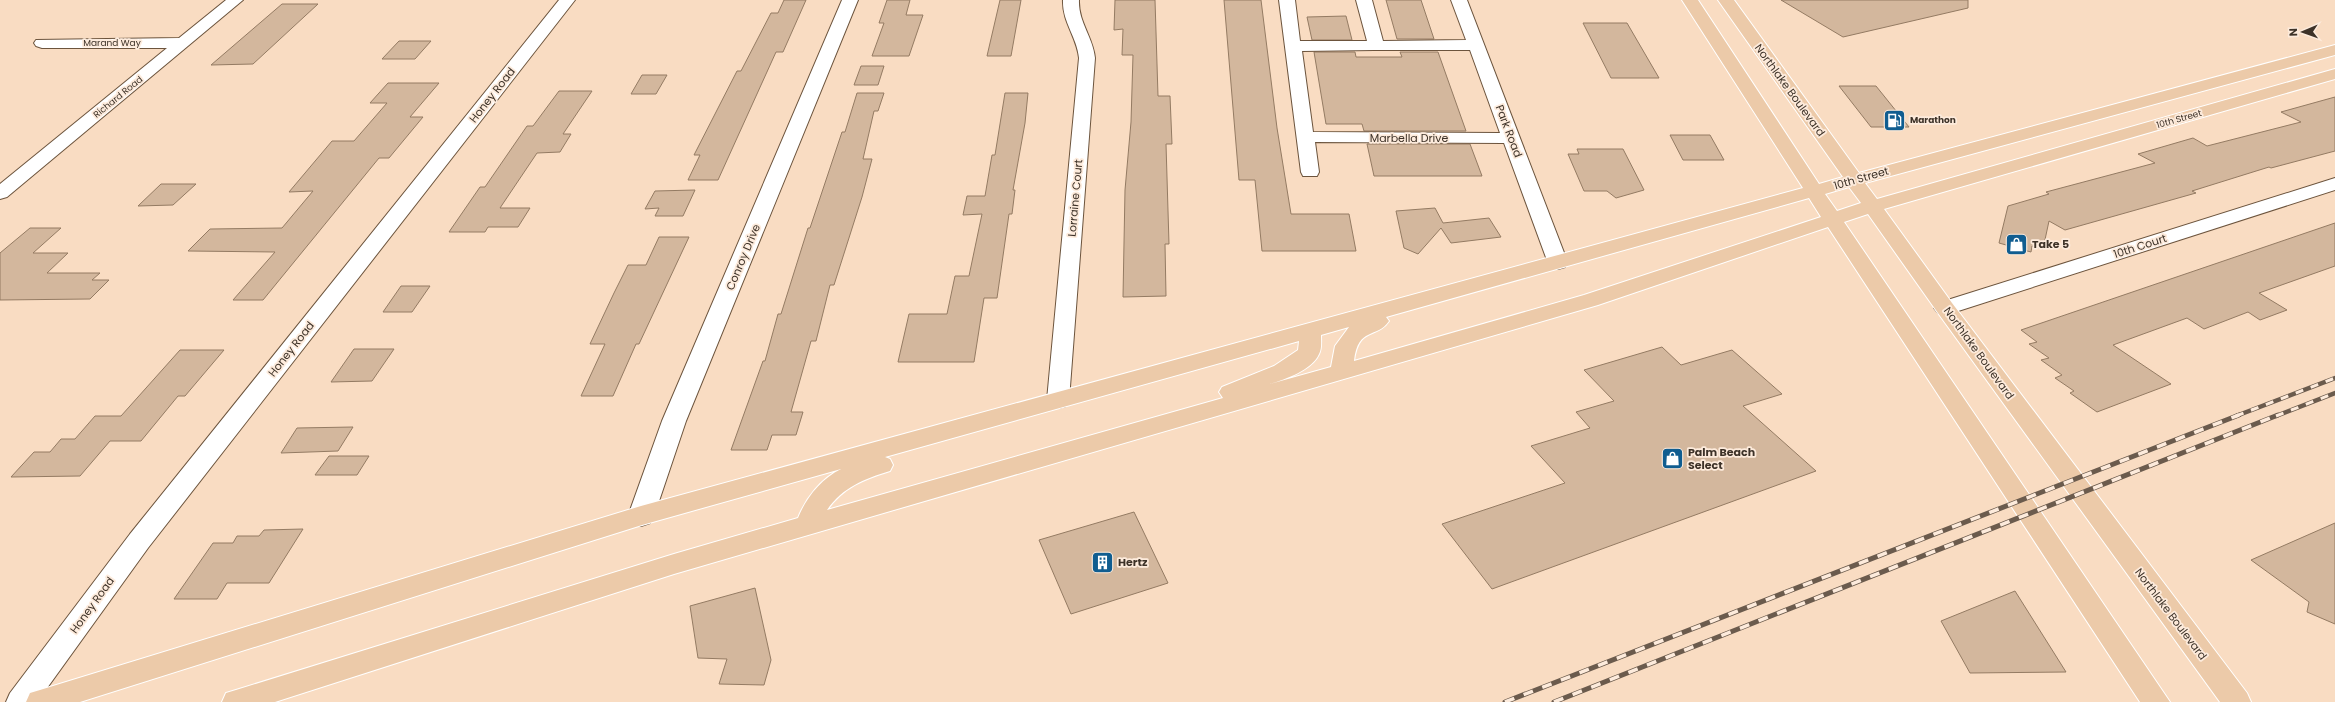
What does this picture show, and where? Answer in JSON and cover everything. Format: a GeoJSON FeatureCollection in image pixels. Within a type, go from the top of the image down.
{"type":"FeatureCollection","features":[{"type":"Feature","properties":{"kind":"main road"},"geometry":{"type":"LineString","coordinates":[[1690,0],[1888,304],[2022,500],[2156,702]]}},
{"type":"Feature","properties":{"kind":"main road","name":"Northlake Boulevard"},"geometry":{"type":"LineString","coordinates":[[1726,0],[1946,308],[2237,702]]}},
{"type":"Feature","properties":{"kind":"main road","name":"10th Street"},"geometry":{"type":"LineString","coordinates":[[1464,289],[1854,180],[2335,50]]}},
{"type":"Feature","properties":{"kind":"main road","name":"10th Street"},"geometry":{"type":"LineString","coordinates":[[1171,422],[1591,300],[1872,206],[2335,74]]}},
{"type":"Feature","properties":{"kind":"main road","name":"10th Street"},"geometry":{"type":"LineString","coordinates":[[2023,163],[2038,151],[2056,142],[2105,125],[2092,115]]}},
{"type":"Feature","properties":{"kind":"main road"},"geometry":{"type":"LineString","coordinates":[[40,702],[641,516],[1086,392],[1464,289]]}},
{"type":"Feature","properties":{"kind":"main road"},"geometry":{"type":"LineString","coordinates":[[1342,373],[1342,352],[1347,340],[1356,331],[1464,289]]}},
{"type":"Feature","properties":{"kind":"main road"},"geometry":{"type":"LineString","coordinates":[[236,702],[674,564],[1171,422],[1236,389],[1283,372],[1299,363],[1309,353],[1311,330]]}},
{"type":"Feature","properties":{"kind":"main road"},"geometry":{"type":"LineString","coordinates":[[810,526],[810,518],[828,489],[853,473],[1037,420],[1086,392]]}},
{"type":"Feature","properties":{"kind":"street","name":"Richard Road"},"geometry":{"type":"LineString","coordinates":[[0,193],[235,0]]}},
{"type":"Feature","properties":{"kind":"street","name":"Honey Road"},"geometry":{"type":"LineString","coordinates":[[20,702],[139,541],[567,0]]}},
{"type":"Feature","properties":{"kind":"street","name":"Conroy Drive"},"geometry":{"type":"LineString","coordinates":[[641,516],[674,422],[850,0]]}},
{"type":"Feature","properties":{"kind":"street","name":"Lorraine Court"},"geometry":{"type":"LineString","coordinates":[[1058,400],[1087,58],[1086,44],[1071,20],[1071,0]]}},
{"type":"Feature","properties":{"kind":"street"},"geometry":{"type":"LineString","coordinates":[[1287,0],[1310,172]]}},
{"type":"Feature","properties":{"kind":"street"},"geometry":{"type":"LineString","coordinates":[[1364,0],[1376,46]]}},
{"type":"Feature","properties":{"kind":"street","name":"Park Road"},"geometry":{"type":"LineString","coordinates":[[1459,0],[1558,263]]}},
{"type":"Feature","properties":{"kind":"street","name":"Marand Way"},"geometry":{"type":"LineString","coordinates":[[42,43],[183,43]]}},
{"type":"Feature","properties":{"kind":"street"},"geometry":{"type":"LineString","coordinates":[[1293,46],[1476,45]]}},
{"type":"Feature","properties":{"kind":"street","name":"Marbella Drive"},"geometry":{"type":"LineString","coordinates":[[1305,137],[1512,138]]}},
{"type":"Feature","properties":{"kind":"street"},"geometry":{"type":"LineString","coordinates":[[0,176],[22,176]]}},
{"type":"Feature","properties":{"kind":"street","name":"10th Court"},"geometry":{"type":"LineString","coordinates":[[1946,308],[2335,184]]}},
{"type":"Feature","properties":{"kind":"building"},"geometry":{"type":"Polygon","coordinates":[[[784,0],[806,0],[783,52],[776,52],[718,180],[688,180],[700,155],[694,155],[737,71],[741,71],[771,13],[778,13],[784,0]]]}},
{"type":"Feature","properties":{"kind":"building"},"geometry":{"type":"Polygon","coordinates":[[[887,0],[910,0],[906,15],[923,15],[909,56],[872,56],[884,23],[879,23],[887,0]]]}},
{"type":"Feature","properties":{"kind":"building"},"geometry":{"type":"Polygon","coordinates":[[[1000,0],[1021,0],[1011,56],[987,56],[1000,0]]]}},
{"type":"Feature","properties":{"kind":"building"},"geometry":{"type":"Polygon","coordinates":[[[1115,0],[1155,0],[1158,96],[1170,96],[1172,144],[1166,144],[1169,244],[1165,244],[1166,296],[1123,297],[1125,190],[1131,122],[1133,55],[1122,55],[1123,29],[1114,30],[1115,0]]]}},
{"type":"Feature","properties":{"kind":"building"},"geometry":{"type":"Polygon","coordinates":[[[1224,0],[1261,0],[1277,128],[1291,214],[1349,214],[1356,251],[1262,251],[1255,180],[1239,180],[1224,0]]]}},
{"type":"Feature","properties":{"kind":"building"},"geometry":{"type":"Polygon","coordinates":[[[1386,0],[1421,0],[1434,39],[1397,39],[1386,0]]]}},
{"type":"Feature","properties":{"kind":"building"},"geometry":{"type":"Polygon","coordinates":[[[1781,0],[1968,0],[1968,8],[1843,37],[1781,0]]]}},
{"type":"Feature","properties":{"kind":"building"},"geometry":{"type":"Polygon","coordinates":[[[282,4],[318,4],[253,64],[211,65],[282,4]]]}},
{"type":"Feature","properties":{"kind":"building"},"geometry":{"type":"Polygon","coordinates":[[[1346,16],[1352,40],[1312,40],[1307,17],[1346,16]]]}},
{"type":"Feature","properties":{"kind":"building"},"geometry":{"type":"Polygon","coordinates":[[[1583,23],[1627,23],[1659,78],[1611,78],[1583,23]]]}},
{"type":"Feature","properties":{"kind":"building"},"geometry":{"type":"Polygon","coordinates":[[[399,41],[431,41],[415,59],[382,59],[399,41]]]}},
{"type":"Feature","properties":{"kind":"building"},"geometry":{"type":"Polygon","coordinates":[[[1314,52],[1355,52],[1356,57],[1402,57],[1400,52],[1438,52],[1466,131],[1364,131],[1362,124],[1326,124],[1314,52]]]}},
{"type":"Feature","properties":{"kind":"building"},"geometry":{"type":"Polygon","coordinates":[[[861,66],[884,66],[878,85],[854,85],[861,66]]]}},
{"type":"Feature","properties":{"kind":"building"},"geometry":{"type":"Polygon","coordinates":[[[642,75],[667,75],[656,94],[631,94],[642,75]]]}},
{"type":"Feature","properties":{"kind":"building"},"geometry":{"type":"Polygon","coordinates":[[[388,83],[439,83],[410,117],[423,117],[389,158],[379,158],[263,300],[233,300],[275,252],[188,251],[210,229],[282,228],[313,191],[289,192],[332,141],[354,141],[387,103],[370,103],[388,83]]]}},
{"type":"Feature","properties":{"kind":"building"},"geometry":{"type":"Polygon","coordinates":[[[1839,86],[1876,86],[1909,127],[1871,127],[1839,86]]]}},
{"type":"Feature","properties":{"kind":"building"},"geometry":{"type":"Polygon","coordinates":[[[559,91],[592,91],[563,134],[571,134],[560,152],[537,153],[500,208],[530,208],[518,227],[488,227],[485,232],[449,232],[480,187],[485,187],[527,126],[533,126],[559,91]]]}},
{"type":"Feature","properties":{"kind":"building"},"geometry":{"type":"Polygon","coordinates":[[[857,93],[884,93],[878,111],[874,111],[863,159],[872,159],[862,197],[834,285],[830,285],[816,341],[811,341],[791,412],[803,412],[796,435],[772,435],[767,450],[731,450],[763,361],[765,361],[778,314],[781,314],[808,228],[810,228],[842,132],[845,132],[857,93]]]}},
{"type":"Feature","properties":{"kind":"building"},"geometry":{"type":"Polygon","coordinates":[[[1005,93],[1028,93],[1025,123],[1013,190],[1015,190],[1012,214],[1009,214],[997,298],[984,298],[974,362],[898,362],[909,314],[947,314],[955,276],[969,276],[982,214],[963,215],[967,196],[985,196],[992,155],[995,155],[1005,93]]]}},
{"type":"Feature","properties":{"kind":"building"},"geometry":{"type":"Polygon","coordinates":[[[2335,97],[2335,151],[2271,168],[2269,167],[2192,191],[2196,193],[2065,230],[2049,221],[2043,249],[2032,246],[2031,252],[1999,243],[2008,206],[2049,194],[2046,192],[2155,163],[2138,154],[2193,138],[2207,146],[2301,122],[2281,112],[2335,97]]]}},
{"type":"Feature","properties":{"kind":"building"},"geometry":{"type":"Polygon","coordinates":[[[1670,135],[1710,135],[1724,160],[1683,160],[1670,135]]]}},
{"type":"Feature","properties":{"kind":"building"},"geometry":{"type":"Polygon","coordinates":[[[1367,144],[1470,144],[1482,176],[1374,176],[1367,144]]]}},
{"type":"Feature","properties":{"kind":"building"},"geometry":{"type":"Polygon","coordinates":[[[1577,149],[1623,149],[1644,190],[1616,198],[1607,191],[1584,191],[1568,154],[1579,154],[1577,149]]]}},
{"type":"Feature","properties":{"kind":"building"},"geometry":{"type":"Polygon","coordinates":[[[161,184],[196,184],[173,205],[138,206],[161,184]]]}},
{"type":"Feature","properties":{"kind":"building"},"geometry":{"type":"Polygon","coordinates":[[[695,190],[683,216],[655,216],[659,208],[645,209],[655,191],[695,190]]]}},
{"type":"Feature","properties":{"kind":"building"},"geometry":{"type":"Polygon","coordinates":[[[1435,208],[1443,223],[1489,218],[1501,237],[1451,243],[1441,228],[1418,254],[1404,248],[1396,211],[1435,208]]]}},
{"type":"Feature","properties":{"kind":"building"},"geometry":{"type":"Polygon","coordinates":[[[2335,223],[2335,266],[2259,293],[2287,310],[2260,320],[2248,312],[2204,329],[2187,318],[2113,345],[2171,384],[2097,412],[2070,393],[2074,391],[2055,378],[2062,375],[2041,360],[2049,358],[2029,344],[2037,342],[2021,330],[2335,223]]]}},
{"type":"Feature","properties":{"kind":"building"},"geometry":{"type":"Polygon","coordinates":[[[30,228],[61,228],[33,253],[68,253],[47,273],[100,273],[92,280],[109,280],[90,299],[0,300],[0,253],[30,228]]]}},
{"type":"Feature","properties":{"kind":"building"},"geometry":{"type":"Polygon","coordinates":[[[659,237],[689,237],[639,344],[636,344],[613,396],[581,396],[605,344],[590,344],[614,293],[628,265],[646,265],[659,237]]]}},
{"type":"Feature","properties":{"kind":"building"},"geometry":{"type":"Polygon","coordinates":[[[401,286],[430,286],[412,312],[383,312],[401,286]]]}},
{"type":"Feature","properties":{"kind":"building","name":"Palm Beach Select"},"geometry":{"type":"Polygon","coordinates":[[[1662,347],[1681,365],[1732,350],[1782,394],[1743,406],[1816,471],[1492,589],[1442,524],[1565,483],[1531,446],[1590,428],[1576,412],[1614,401],[1584,370],[1662,347]]]}},
{"type":"Feature","properties":{"kind":"building"},"geometry":{"type":"Polygon","coordinates":[[[354,349],[394,349],[372,381],[331,382],[354,349]]]}},
{"type":"Feature","properties":{"kind":"building"},"geometry":{"type":"Polygon","coordinates":[[[180,350],[224,350],[185,396],[178,396],[141,441],[110,441],[80,476],[11,477],[34,452],[50,452],[61,439],[75,439],[95,416],[121,416],[180,350]]]}},
{"type":"Feature","properties":{"kind":"building"},"geometry":{"type":"Polygon","coordinates":[[[353,427],[338,451],[281,453],[297,428],[353,427]]]}},
{"type":"Feature","properties":{"kind":"building"},"geometry":{"type":"Polygon","coordinates":[[[329,456],[369,456],[357,475],[315,475],[329,456]]]}},
{"type":"Feature","properties":{"kind":"building","name":"Hertz"},"geometry":{"type":"Polygon","coordinates":[[[1134,512],[1168,583],[1071,614],[1039,540],[1134,512]]]}},
{"type":"Feature","properties":{"kind":"building"},"geometry":{"type":"Polygon","coordinates":[[[2335,523],[2335,624],[2307,612],[2309,602],[2251,560],[2335,523]]]}},
{"type":"Feature","properties":{"kind":"building"},"geometry":{"type":"Polygon","coordinates":[[[303,529],[269,583],[227,583],[217,599],[174,599],[213,543],[233,543],[237,536],[259,536],[264,530],[303,529]]]}},
{"type":"Feature","properties":{"kind":"building"},"geometry":{"type":"Polygon","coordinates":[[[755,588],[771,660],[764,685],[719,684],[727,659],[698,658],[690,606],[755,588]]]}},
{"type":"Feature","properties":{"kind":"building"},"geometry":{"type":"Polygon","coordinates":[[[2015,591],[2066,672],[1970,673],[1941,621],[2015,591]]]}},
{"type":"Feature","properties":{"kind":"railway"},"geometry":{"type":"LineString","coordinates":[[2236,416],[2335,378]]}},
{"type":"Feature","properties":{"kind":"railway"},"geometry":{"type":"LineString","coordinates":[[2276,416],[2335,393]]}},
{"type":"Feature","properties":{"kind":"railway"},"geometry":{"type":"LineString","coordinates":[[1505,702],[2239,415]]}},
{"type":"Feature","properties":{"kind":"railway"},"geometry":{"type":"LineString","coordinates":[[1554,702],[2278,415]]}},
{"type":"Feature","properties":{"kind":"place","name":"Marathon"},"geometry":{"type":"Point","coordinates":[1894,120]}},
{"type":"Feature","properties":{"kind":"place","name":"Take 5"},"geometry":{"type":"Point","coordinates":[2016,244]}},
{"type":"Feature","properties":{"kind":"place","name":"Palm Beach Select"},"geometry":{"type":"Point","coordinates":[1672,458]}},
{"type":"Feature","properties":{"kind":"place","name":"Hertz"},"geometry":{"type":"Point","coordinates":[1103,562]}}]}
